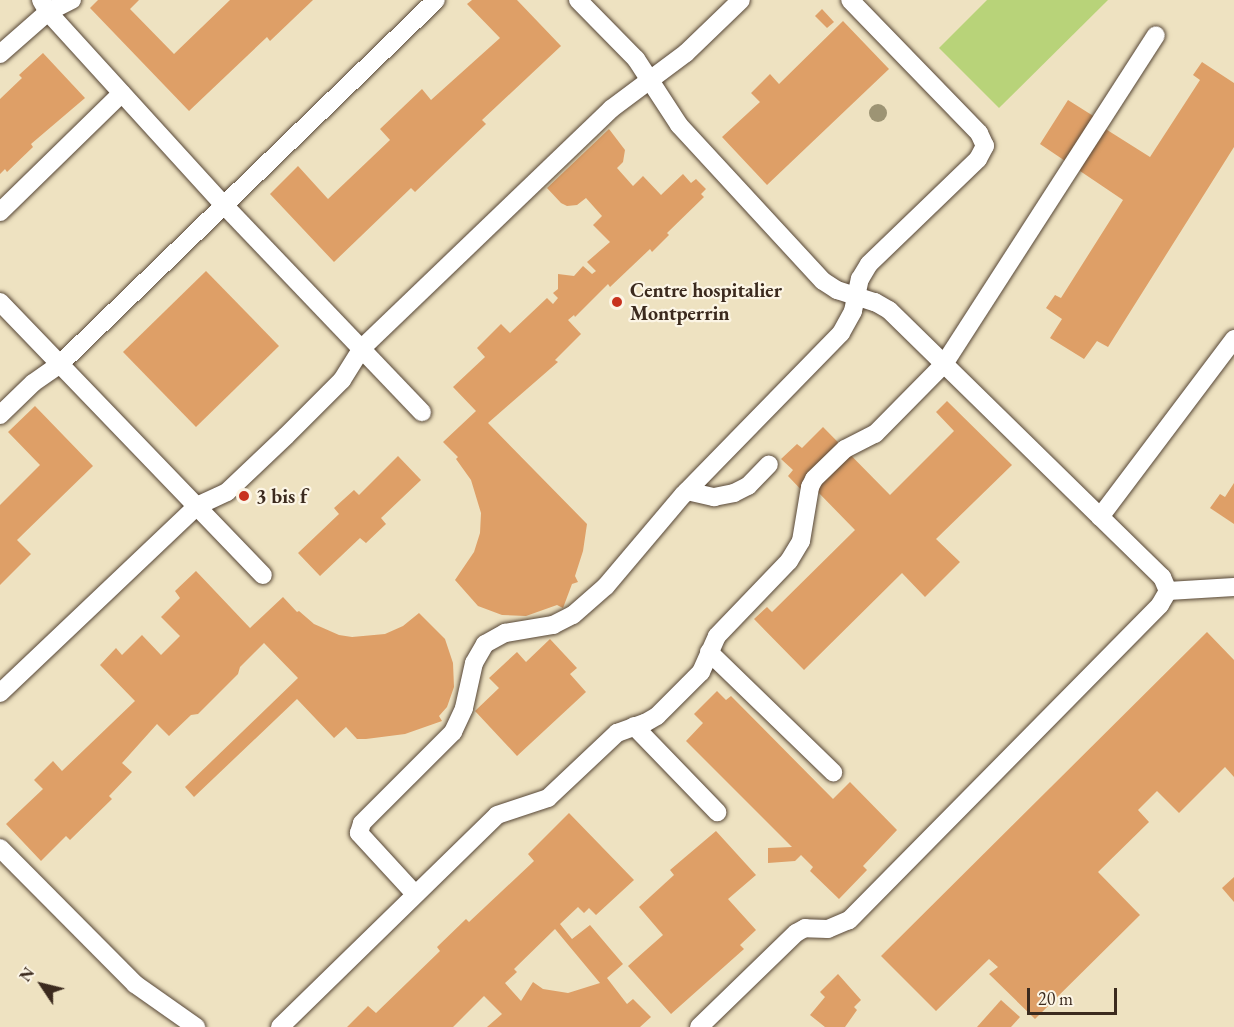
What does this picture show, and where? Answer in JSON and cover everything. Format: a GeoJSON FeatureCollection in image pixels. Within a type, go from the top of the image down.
{"type":"FeatureCollection","features":[{"type":"Feature","properties":{"kind":"lane"},"geometry":{"type":"LineString","coordinates":[[0,54],[44,6],[72,0]]}},
{"type":"Feature","properties":{"kind":"lane"},"geometry":{"type":"LineString","coordinates":[[0,414],[33,383],[60,364],[436,0]]}},
{"type":"Feature","properties":{"kind":"lane"},"geometry":{"type":"LineString","coordinates":[[579,0],[636,59],[679,125],[823,281],[889,310],[1162,577],[1168,591]]}},
{"type":"Feature","properties":{"kind":"lane"},"geometry":{"type":"LineString","coordinates":[[0,693],[197,506],[227,492],[286,436],[342,380],[361,349],[610,109],[686,53],[741,0]]}},
{"type":"Feature","properties":{"kind":"lane"},"geometry":{"type":"LineString","coordinates":[[415,894],[359,833],[362,823],[453,732],[464,708],[474,663],[485,644],[506,633],[553,625],[573,615],[606,586],[687,491],[841,333],[849,322],[860,279],[869,264],[978,159],[985,146],[979,133],[850,0]]}},
{"type":"Feature","properties":{"kind":"lane"},"geometry":{"type":"LineString","coordinates":[[44,6],[223,204],[422,412]]}},
{"type":"Feature","properties":{"kind":"lane"},"geometry":{"type":"LineString","coordinates":[[280,1027],[497,815],[548,798],[616,733],[657,716],[701,672],[717,636],[789,561],[801,541],[810,487],[814,479],[844,449],[875,434],[944,364],[1155,35]]}},
{"type":"Feature","properties":{"kind":"lane"},"geometry":{"type":"LineString","coordinates":[[0,212],[122,93]]}},
{"type":"Feature","properties":{"kind":"lane"},"geometry":{"type":"LineString","coordinates":[[0,302],[263,575]]}},
{"type":"Feature","properties":{"kind":"lane"},"geometry":{"type":"LineString","coordinates":[[1100,517],[1234,339]]}},
{"type":"Feature","properties":{"kind":"lane"},"geometry":{"type":"LineString","coordinates":[[687,491],[714,496],[734,493],[748,486],[769,464]]}},
{"type":"Feature","properties":{"kind":"lane"},"geometry":{"type":"LineString","coordinates":[[1168,591],[1234,587]]}},
{"type":"Feature","properties":{"kind":"lane"},"geometry":{"type":"LineString","coordinates":[[699,1027],[796,933],[805,928],[828,929],[849,920],[1160,605],[1168,591]]}},
{"type":"Feature","properties":{"kind":"lane"},"geometry":{"type":"LineString","coordinates":[[709,652],[833,772]]}},
{"type":"Feature","properties":{"kind":"lane"},"geometry":{"type":"LineString","coordinates":[[634,726],[717,812]]}},
{"type":"Feature","properties":{"kind":"lane"},"geometry":{"type":"LineString","coordinates":[[0,848],[135,984],[196,1027]]}},
{"type":"Feature","properties":{"kind":"green space"},"geometry":{"type":"Polygon","coordinates":[[[987,0],[1108,0],[999,108],[939,48],[987,0]]]}},
{"type":"Feature","properties":{"kind":"building"},"geometry":{"type":"Polygon","coordinates":[[[98,0],[139,0],[130,9],[174,54],[230,0],[313,0],[270,41],[267,37],[189,111],[90,8],[98,0]]]}},
{"type":"Feature","properties":{"kind":"building"},"geometry":{"type":"Polygon","coordinates":[[[472,0],[517,0],[561,46],[482,120],[486,124],[415,192],[411,188],[334,262],[270,194],[298,166],[328,199],[390,140],[380,129],[422,89],[431,100],[500,38],[467,4],[472,0]]]}},
{"type":"Feature","properties":{"kind":"building"},"geometry":{"type":"Polygon","coordinates":[[[822,9],[834,22],[827,28],[815,16],[822,9]]]}},
{"type":"Feature","properties":{"kind":"building"},"geometry":{"type":"Polygon","coordinates":[[[843,21],[889,69],[767,185],[722,137],[760,102],[751,93],[770,74],[779,84],[843,21]]]}},
{"type":"Feature","properties":{"kind":"building"},"geometry":{"type":"Polygon","coordinates":[[[43,53],[85,98],[31,144],[33,147],[7,172],[5,169],[0,174],[0,99],[22,78],[19,75],[43,53]]]}},
{"type":"Feature","properties":{"kind":"building"},"geometry":{"type":"Polygon","coordinates":[[[1202,62],[1234,83],[1234,147],[1108,347],[1097,341],[1084,359],[1050,338],[1062,319],[1046,308],[1055,295],[1061,298],[1123,200],[1040,144],[1068,100],[1106,124],[1104,128],[1150,157],[1200,80],[1193,75],[1202,62]]]}},
{"type":"Feature","properties":{"kind":"building"},"geometry":{"type":"Polygon","coordinates":[[[609,129],[625,150],[623,162],[617,168],[633,186],[643,176],[661,195],[683,174],[691,183],[696,179],[706,189],[701,194],[704,197],[667,233],[669,235],[652,252],[650,249],[610,287],[608,284],[575,317],[574,315],[568,320],[581,334],[555,360],[558,362],[488,423],[587,524],[583,551],[575,576],[578,582],[572,584],[563,608],[557,605],[526,616],[502,615],[478,606],[455,580],[474,552],[480,533],[481,513],[471,480],[456,459],[458,457],[443,442],[476,411],[453,387],[485,357],[477,348],[501,324],[510,333],[547,298],[553,304],[558,298],[553,293],[558,289],[558,274],[574,276],[583,266],[592,274],[596,271],[587,262],[610,242],[593,225],[602,216],[586,198],[577,205],[567,206],[547,188],[609,129]]]}},
{"type":"Feature","properties":{"kind":"building"},"geometry":{"type":"Polygon","coordinates":[[[206,271],[279,346],[196,427],[123,352],[206,271]]]}},
{"type":"Feature","properties":{"kind":"building"},"geometry":{"type":"Polygon","coordinates":[[[947,401],[1012,465],[936,539],[960,562],[925,597],[902,573],[804,670],[754,619],[767,607],[772,612],[855,530],[815,489],[808,497],[788,476],[793,470],[781,459],[797,444],[802,448],[823,427],[890,495],[954,431],[936,412],[947,401]]]}},
{"type":"Feature","properties":{"kind":"building"},"geometry":{"type":"Polygon","coordinates":[[[35,406],[93,466],[17,540],[31,554],[0,585],[0,505],[40,465],[8,432],[35,406]]]}},
{"type":"Feature","properties":{"kind":"building"},"geometry":{"type":"Polygon","coordinates":[[[398,456],[421,480],[381,518],[386,524],[366,543],[360,538],[320,576],[298,553],[339,514],[334,508],[354,490],[359,495],[398,456]]]}},
{"type":"Feature","properties":{"kind":"building"},"geometry":{"type":"Polygon","coordinates":[[[1234,483],[1234,524],[1210,508],[1220,494],[1225,497],[1234,483]]]}},
{"type":"Feature","properties":{"kind":"building"},"geometry":{"type":"Polygon","coordinates":[[[196,571],[250,628],[283,597],[297,612],[299,611],[314,624],[339,635],[352,637],[385,634],[403,626],[419,613],[445,639],[453,663],[454,687],[447,707],[439,716],[442,721],[405,734],[366,739],[357,739],[346,727],[334,738],[297,699],[194,797],[185,787],[298,678],[264,643],[240,667],[238,674],[198,714],[191,715],[169,736],[157,724],[122,763],[132,772],[109,796],[112,799],[70,840],[66,836],[41,861],[6,824],[43,789],[34,780],[53,761],[62,771],[135,701],[100,665],[116,648],[122,655],[142,635],[161,655],[180,636],[161,617],[180,598],[175,591],[196,571]]]}},
{"type":"Feature","properties":{"kind":"building"},"geometry":{"type":"Polygon","coordinates":[[[1207,632],[1234,660],[1234,777],[1225,767],[1179,813],[1157,791],[1138,810],[1149,822],[1098,872],[1140,915],[1035,1019],[989,974],[998,967],[989,959],[936,1011],[881,956],[1207,632]]]}},
{"type":"Feature","properties":{"kind":"building"},"geometry":{"type":"Polygon","coordinates":[[[550,639],[577,668],[570,674],[586,692],[517,756],[475,711],[499,688],[489,678],[517,652],[526,662],[550,639]]]}},
{"type":"Feature","properties":{"kind":"building"},"geometry":{"type":"Polygon","coordinates":[[[717,691],[726,700],[731,696],[833,799],[850,782],[897,830],[863,866],[867,870],[839,899],[810,871],[813,867],[801,855],[795,861],[768,863],[768,848],[792,847],[686,741],[703,723],[694,714],[717,691]]]}},
{"type":"Feature","properties":{"kind":"building"},"geometry":{"type":"Polygon","coordinates":[[[569,813],[634,880],[596,915],[589,908],[584,913],[578,907],[560,924],[572,939],[590,925],[623,964],[607,978],[627,1004],[633,999],[651,1017],[640,1027],[487,1027],[502,1014],[484,996],[453,1027],[347,1027],[368,1006],[376,1013],[440,951],[437,947],[466,919],[469,922],[534,861],[528,854],[569,813]],[[555,929],[514,969],[517,972],[505,983],[521,1001],[533,982],[543,989],[568,993],[600,983],[555,929]]]}},
{"type":"Feature","properties":{"kind":"building"},"geometry":{"type":"Polygon","coordinates":[[[716,831],[756,875],[728,899],[756,930],[740,945],[744,949],[671,1014],[628,966],[663,935],[639,907],[674,875],[670,870],[716,831]]]}},
{"type":"Feature","properties":{"kind":"building"},"geometry":{"type":"Polygon","coordinates":[[[1234,877],[1234,902],[1222,888],[1234,877]]]}},
{"type":"Feature","properties":{"kind":"building"},"geometry":{"type":"Polygon","coordinates":[[[838,974],[861,1000],[854,1007],[857,1010],[845,1027],[825,1027],[810,1015],[825,997],[820,992],[838,974]]]}},
{"type":"Feature","properties":{"kind":"building"},"geometry":{"type":"Polygon","coordinates":[[[1001,1000],[1020,1017],[1011,1027],[977,1027],[1001,1000]]]}},
{"type":"Feature","properties":{"kind":"place","name":"Centre hospitalier Montperrin"},"geometry":{"type":"Point","coordinates":[617,302]}},
{"type":"Feature","properties":{"kind":"place","name":"3 bis f"},"geometry":{"type":"Point","coordinates":[244,496]}}]}
